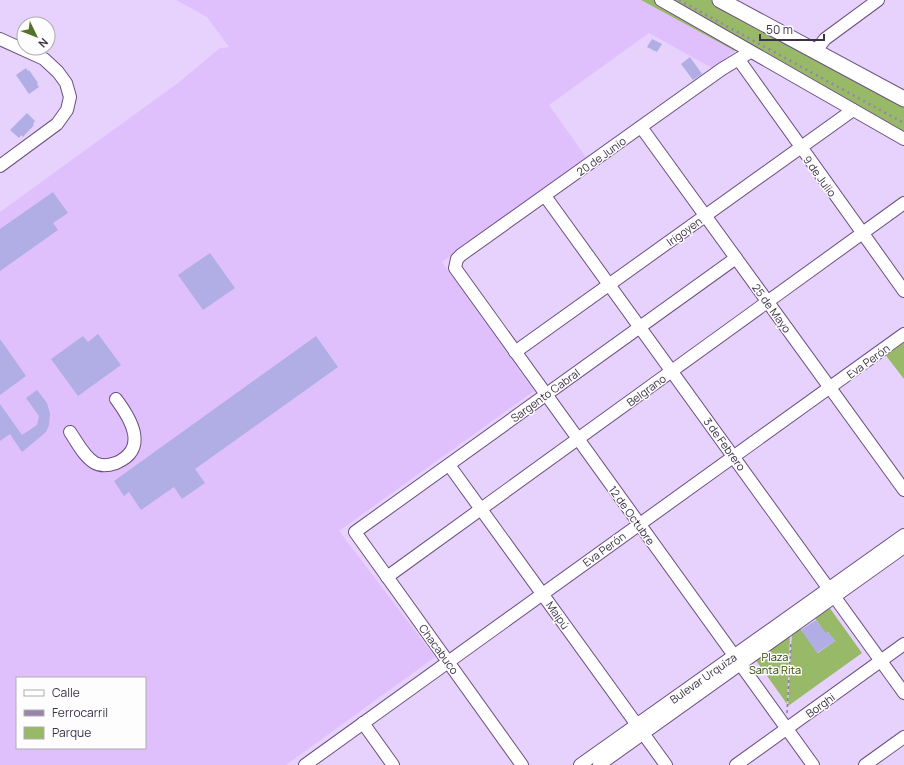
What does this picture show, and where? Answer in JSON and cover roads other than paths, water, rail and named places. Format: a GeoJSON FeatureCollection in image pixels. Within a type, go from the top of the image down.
{"type":"FeatureCollection","features":[{"type":"Feature","properties":{"kind":"main road"},"geometry":{"type":"LineString","coordinates":[[720,0],[904,99]]}},
{"type":"Feature","properties":{"kind":"street"},"geometry":{"type":"LineString","coordinates":[[661,0],[904,139]]}},
{"type":"Feature","properties":{"kind":"street"},"geometry":{"type":"LineString","coordinates":[[815,52],[825,39],[862,4],[878,0]]}},
{"type":"Feature","properties":{"kind":"street"},"geometry":{"type":"LineString","coordinates":[[0,39],[44,59],[58,72],[66,83],[70,97],[67,110],[57,124],[0,166]]}},
{"type":"Feature","properties":{"kind":"street","name":"20 de Junio"},"geometry":{"type":"LineString","coordinates":[[456,264],[461,255],[722,68],[750,52]]}},
{"type":"Feature","properties":{"kind":"street","name":"9 de Julio"},"geometry":{"type":"LineString","coordinates":[[738,60],[862,234],[904,290]]}},
{"type":"Feature","properties":{"kind":"street","name":"Irigoyen"},"geometry":{"type":"LineString","coordinates":[[514,352],[852,110]]}},
{"type":"Feature","properties":{"kind":"street","name":"25 de Mayo"},"geometry":{"type":"LineString","coordinates":[[641,127],[904,490]]}},
{"type":"Feature","properties":{"kind":"street","name":"3 de Febrero"},"geometry":{"type":"LineString","coordinates":[[545,196],[904,693]]}},
{"type":"Feature","properties":{"kind":"street","name":"Belgrano"},"geometry":{"type":"LineString","coordinates":[[387,577],[904,203]]}},
{"type":"Feature","properties":{"kind":"street","name":"Sargento Cabral"},"geometry":{"type":"LineString","coordinates":[[355,532],[736,258]]}},
{"type":"Feature","properties":{"kind":"street","name":"12 de Octubre"},"geometry":{"type":"LineString","coordinates":[[456,264],[458,274],[813,765]]}},
{"type":"Feature","properties":{"kind":"street","name":"Eva Perón"},"geometry":{"type":"LineString","coordinates":[[305,765],[904,334]]}},
{"type":"Feature","properties":{"kind":"street"},"geometry":{"type":"LineString","coordinates":[[70,432],[86,455],[96,463],[108,466],[122,460],[132,450],[135,440],[127,414],[116,399]]}},
{"type":"Feature","properties":{"kind":"street","name":"Maipú"},"geometry":{"type":"LineString","coordinates":[[449,465],[666,765]]}},
{"type":"Feature","properties":{"kind":"street","name":"Chacabuco"},"geometry":{"type":"LineString","coordinates":[[355,532],[522,765]]}},
{"type":"Feature","properties":{"kind":"street","name":"Bulevar Urquiza"},"geometry":{"type":"LineString","coordinates":[[737,660],[792,627],[904,535]]}},
{"type":"Feature","properties":{"kind":"street","name":"Bulevar Urquiza"},"geometry":{"type":"LineString","coordinates":[[580,765],[639,729],[832,593],[904,546]]}},
{"type":"Feature","properties":{"kind":"street","name":"Borghi"},"geometry":{"type":"LineString","coordinates":[[736,765],[904,644]]}},
{"type":"Feature","properties":{"kind":"street"},"geometry":{"type":"LineString","coordinates":[[363,723],[393,765]]}},
{"type":"Feature","properties":{"kind":"street","name":"Bulevar Urquiza"},"geometry":{"type":"LineString","coordinates":[[598,765],[639,729]]}},
{"type":"Feature","properties":{"kind":"street"},"geometry":{"type":"LineString","coordinates":[[865,765],[904,737]]}},
{"type":"Feature","properties":{"kind":"railway"},"geometry":{"type":"LineString","coordinates":[[679,0],[904,123]]}},
{"type":"Feature","properties":{"kind":"park label","name":"Plaza Santa Rita"},"geometry":{"type":"Point","coordinates":[775,662]}}]}
